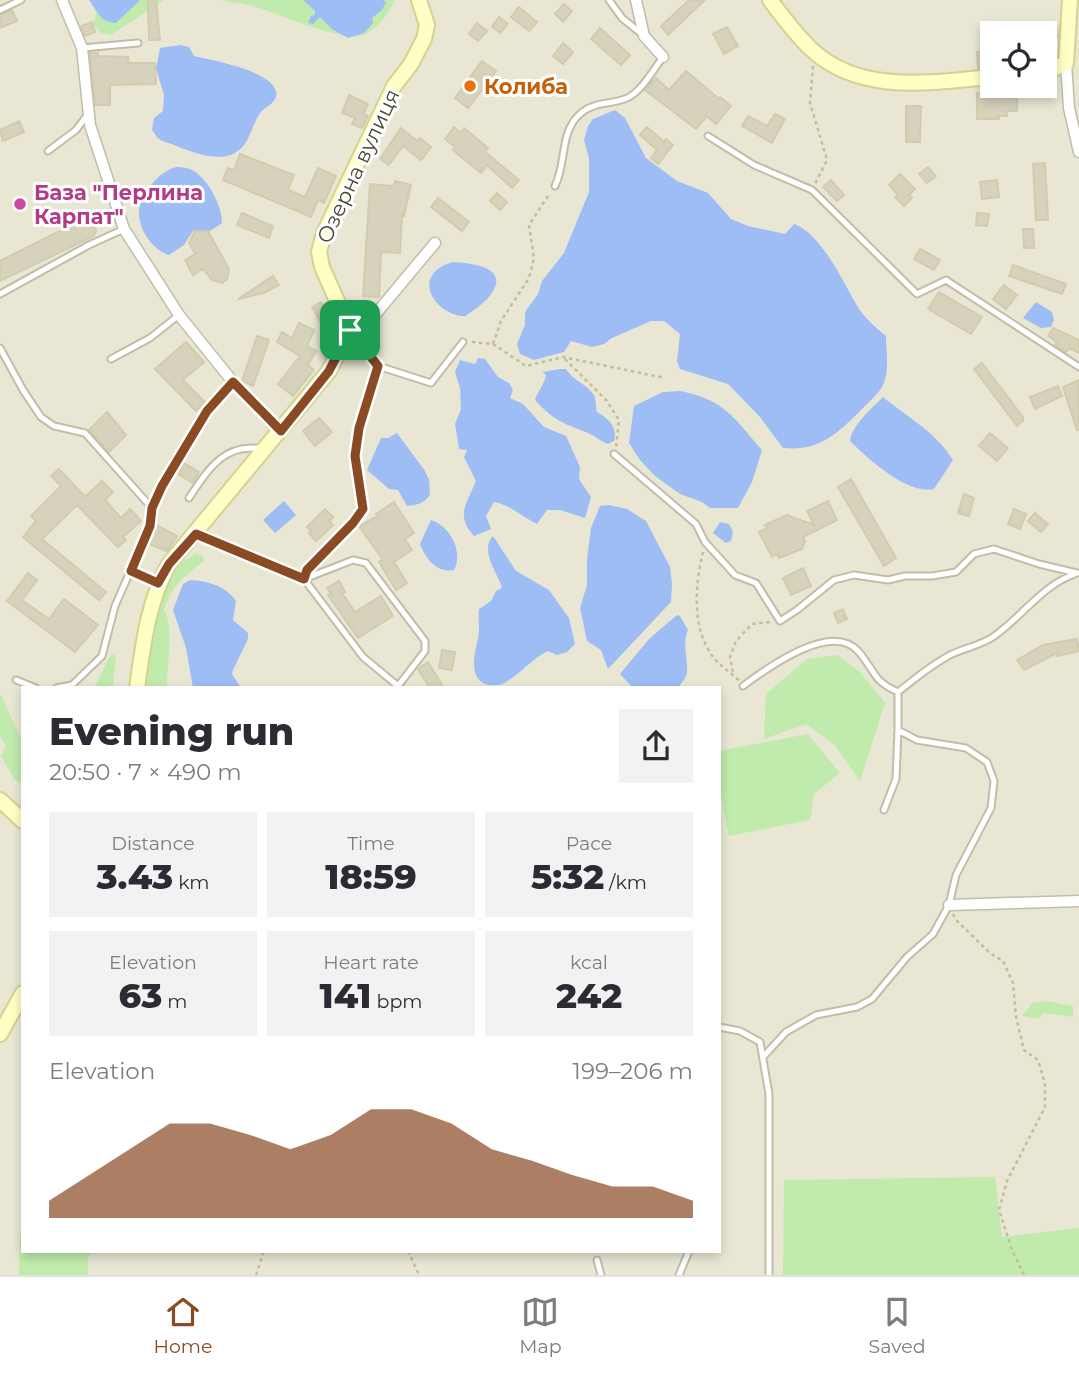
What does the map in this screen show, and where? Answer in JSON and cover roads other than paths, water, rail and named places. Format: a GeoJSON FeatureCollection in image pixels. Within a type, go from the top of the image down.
{"type":"FeatureCollection","features":[{"type":"Feature","properties":{"kind":"street"},"geometry":{"type":"LineString","coordinates":[[62,0],[82,48],[88,114],[124,229],[179,315],[233,382],[281,431]]}},
{"type":"Feature","properties":{"kind":"street","name":"Озерна вулиця"},"geometry":{"type":"LineString","coordinates":[[350,330],[322,267],[319,252],[324,233],[394,86],[411,64],[424,39],[427,25],[419,0]]}},
{"type":"Feature","properties":{"kind":"street"},"geometry":{"type":"LineString","coordinates":[[636,0],[644,36],[663,57]]}},
{"type":"Feature","properties":{"kind":"street"},"geometry":{"type":"LineString","coordinates":[[770,0],[813,52],[840,68],[875,81],[912,84],[980,78]]}},
{"type":"Feature","properties":{"kind":"street"},"geometry":{"type":"LineString","coordinates":[[1070,0],[1066,63],[1079,152]]}},
{"type":"Feature","properties":{"kind":"street"},"geometry":{"type":"LineString","coordinates":[[1057,68],[1066,63]]}},
{"type":"Feature","properties":{"kind":"street"},"geometry":{"type":"LineString","coordinates":[[137,686],[146,631],[158,583],[169,564],[329,371],[350,330],[364,328],[435,243]]}},
{"type":"Feature","properties":{"kind":"street"},"geometry":{"type":"LineString","coordinates":[[0,800],[21,819]]}},
{"type":"Feature","properties":{"kind":"street"},"geometry":{"type":"LineString","coordinates":[[949,905],[1079,901]]}},
{"type":"Feature","properties":{"kind":"street"},"geometry":{"type":"LineString","coordinates":[[0,1034],[21,997]]}},
{"type":"Feature","properties":{"kind":"lane"},"geometry":{"type":"LineString","coordinates":[[0,10],[21,0]]}},
{"type":"Feature","properties":{"kind":"lane"},"geometry":{"type":"LineString","coordinates":[[609,0],[622,18],[644,36]]}},
{"type":"Feature","properties":{"kind":"lane"},"geometry":{"type":"LineString","coordinates":[[82,48],[138,43]]}},
{"type":"Feature","properties":{"kind":"lane"},"geometry":{"type":"LineString","coordinates":[[555,186],[563,159],[566,133],[580,113],[600,103],[631,97],[663,57]]}},
{"type":"Feature","properties":{"kind":"lane"},"geometry":{"type":"LineString","coordinates":[[48,151],[76,130],[88,114]]}},
{"type":"Feature","properties":{"kind":"lane"},"geometry":{"type":"LineString","coordinates":[[708,136],[754,165],[813,190],[917,294],[946,280],[1079,367]]}},
{"type":"Feature","properties":{"kind":"lane"},"geometry":{"type":"LineString","coordinates":[[0,294],[124,229]]}},
{"type":"Feature","properties":{"kind":"lane"},"geometry":{"type":"LineString","coordinates":[[111,359],[150,338],[179,315]]}},
{"type":"Feature","properties":{"kind":"lane"},"geometry":{"type":"LineString","coordinates":[[350,330],[378,366],[431,383],[463,342]]}},
{"type":"Feature","properties":{"kind":"lane"},"geometry":{"type":"LineString","coordinates":[[0,348],[41,416],[54,426],[85,433],[152,508]]}},
{"type":"Feature","properties":{"kind":"lane"},"geometry":{"type":"LineString","coordinates":[[304,579],[307,570],[353,523],[363,509],[355,456],[359,428],[378,366]]}},
{"type":"Feature","properties":{"kind":"lane"},"geometry":{"type":"LineString","coordinates":[[67,686],[72,685],[102,656],[115,606],[150,526],[152,508],[182,450],[207,411],[233,382]]}},
{"type":"Feature","properties":{"kind":"lane"},"geometry":{"type":"LineString","coordinates":[[189,498],[214,463],[222,457],[244,449],[265,450]]}},
{"type":"Feature","properties":{"kind":"lane"},"geometry":{"type":"LineString","coordinates":[[614,454],[696,524],[705,542],[735,575],[756,583],[780,621],[834,580],[854,575],[888,580],[956,572],[974,554],[994,549],[1078,573]]}},
{"type":"Feature","properties":{"kind":"lane"},"geometry":{"type":"LineString","coordinates":[[196,534],[304,579],[363,657],[398,686],[425,650],[425,641],[366,563],[354,560],[304,579]]}},
{"type":"Feature","properties":{"kind":"lane"},"geometry":{"type":"LineString","coordinates":[[131,571],[158,583]]}},
{"type":"Feature","properties":{"kind":"lane"},"geometry":{"type":"LineString","coordinates":[[898,692],[925,670],[988,640],[1009,625],[1058,580],[1078,573]]}},
{"type":"Feature","properties":{"kind":"lane"},"geometry":{"type":"LineString","coordinates":[[743,686],[768,667],[813,645],[832,640],[846,642],[858,651],[881,685],[898,692]]}},
{"type":"Feature","properties":{"kind":"lane"},"geometry":{"type":"LineString","coordinates":[[16,680],[31,686]]}},
{"type":"Feature","properties":{"kind":"lane"},"geometry":{"type":"LineString","coordinates":[[884,810],[896,779],[898,692]]}},
{"type":"Feature","properties":{"kind":"lane"},"geometry":{"type":"LineString","coordinates":[[764,1056],[786,1032],[816,1015],[858,1007],[872,999],[907,957],[933,934],[949,905],[956,875],[991,808],[993,773],[987,762],[966,747],[917,740],[898,730]]}},
{"type":"Feature","properties":{"kind":"lane"},"geometry":{"type":"LineString","coordinates":[[721,1027],[740,1031],[760,1042],[764,1056],[769,1094],[769,1275]]}},
{"type":"Feature","properties":{"kind":"lane"},"geometry":{"type":"LineString","coordinates":[[679,1275],[688,1253]]}},
{"type":"Feature","properties":{"kind":"lane"},"geometry":{"type":"LineString","coordinates":[[597,1260],[601,1275]]}},
{"type":"Feature","properties":{"kind":"water"},"geometry":{"type":"Polygon","coordinates":[[[89,0],[140,0],[116,23],[103,19],[89,0]]]}},
{"type":"Feature","properties":{"kind":"water"},"geometry":{"type":"Polygon","coordinates":[[[303,0],[386,2],[382,10],[372,18],[373,23],[364,33],[348,38],[333,30],[320,17],[313,24],[308,23],[315,11],[303,0]]]}},
{"type":"Feature","properties":{"kind":"water"},"geometry":{"type":"Polygon","coordinates":[[[180,45],[189,47],[194,56],[257,74],[275,88],[275,99],[259,115],[244,145],[237,152],[220,157],[201,154],[161,140],[152,130],[154,118],[163,111],[164,95],[156,69],[160,48],[180,45]]]}},
{"type":"Feature","properties":{"kind":"water"},"geometry":{"type":"Polygon","coordinates":[[[615,110],[625,118],[646,158],[677,181],[708,193],[731,219],[748,226],[785,234],[794,224],[804,229],[823,249],[862,313],[886,336],[887,368],[882,387],[839,431],[820,443],[783,448],[760,417],[728,384],[680,369],[677,361],[680,334],[664,321],[651,321],[592,347],[571,341],[564,352],[534,360],[520,354],[517,344],[525,325],[525,312],[538,294],[542,281],[564,253],[589,192],[589,158],[584,140],[588,126],[593,119],[615,110]]]}},
{"type":"Feature","properties":{"kind":"water"},"geometry":{"type":"Polygon","coordinates":[[[177,167],[192,170],[205,181],[217,202],[222,223],[210,231],[193,231],[184,245],[169,255],[157,249],[147,238],[139,211],[143,197],[152,184],[164,173],[177,167]]]}},
{"type":"Feature","properties":{"kind":"water"},"geometry":{"type":"Polygon","coordinates":[[[453,262],[488,269],[496,280],[495,288],[488,298],[466,316],[444,309],[431,294],[429,284],[432,276],[440,268],[453,262]]]}},
{"type":"Feature","properties":{"kind":"water"},"geometry":{"type":"Polygon","coordinates":[[[1036,302],[1052,312],[1054,320],[1051,327],[1041,328],[1023,318],[1036,302]]]}},
{"type":"Feature","properties":{"kind":"water"},"geometry":{"type":"Polygon","coordinates":[[[478,358],[485,359],[498,377],[509,383],[513,390],[510,398],[523,404],[544,427],[566,436],[580,467],[579,479],[591,497],[585,518],[560,510],[547,510],[537,524],[494,502],[486,516],[491,529],[474,536],[468,529],[464,509],[476,481],[464,457],[467,450],[459,449],[455,424],[461,409],[460,388],[455,372],[460,360],[475,364],[478,358]]]}},
{"type":"Feature","properties":{"kind":"water"},"geometry":{"type":"Polygon","coordinates":[[[566,369],[593,394],[597,412],[608,420],[615,431],[614,441],[608,444],[559,421],[535,400],[546,375],[542,372],[566,369]]]}},
{"type":"Feature","properties":{"kind":"water"},"geometry":{"type":"Polygon","coordinates":[[[681,391],[719,405],[762,450],[752,482],[738,508],[710,508],[680,494],[655,476],[629,443],[634,406],[663,392],[681,391]]]}},
{"type":"Feature","properties":{"kind":"water"},"geometry":{"type":"Polygon","coordinates":[[[883,397],[930,433],[953,460],[934,489],[912,487],[901,481],[878,466],[850,441],[858,423],[883,397]]]}},
{"type":"Feature","properties":{"kind":"water"},"geometry":{"type":"Polygon","coordinates":[[[397,433],[429,480],[430,495],[418,504],[407,506],[398,490],[389,489],[367,470],[381,438],[397,433]]]}},
{"type":"Feature","properties":{"kind":"water"},"geometry":{"type":"Polygon","coordinates":[[[284,501],[296,515],[275,533],[263,520],[284,501]]]}},
{"type":"Feature","properties":{"kind":"water"},"geometry":{"type":"Polygon","coordinates":[[[600,506],[627,509],[646,521],[670,567],[672,584],[671,602],[608,669],[601,650],[587,641],[580,608],[587,585],[591,528],[600,506]]]}},
{"type":"Feature","properties":{"kind":"water"},"geometry":{"type":"Polygon","coordinates":[[[431,520],[444,528],[453,540],[457,555],[454,570],[437,567],[422,550],[420,544],[431,520]]]}},
{"type":"Feature","properties":{"kind":"water"},"geometry":{"type":"Polygon","coordinates":[[[720,522],[729,524],[733,532],[731,541],[726,543],[713,533],[720,522]]]}},
{"type":"Feature","properties":{"kind":"water"},"geometry":{"type":"Polygon","coordinates":[[[493,536],[516,571],[549,590],[569,618],[575,644],[567,652],[557,655],[548,651],[510,680],[502,684],[488,685],[478,678],[474,658],[479,631],[479,609],[491,601],[496,591],[502,588],[489,555],[489,542],[493,536]]]}},
{"type":"Feature","properties":{"kind":"water"},"geometry":{"type":"Polygon","coordinates":[[[190,580],[216,585],[236,601],[233,620],[248,633],[248,639],[232,674],[240,686],[193,686],[186,648],[173,610],[183,584],[190,580]]]}},
{"type":"Feature","properties":{"kind":"water"},"geometry":{"type":"Polygon","coordinates":[[[677,615],[680,616],[688,630],[685,646],[687,672],[680,686],[631,686],[620,674],[649,639],[677,615]]]}},
{"type":"Feature","properties":{"kind":"place","name":"Колиба"},"geometry":{"type":"Point","coordinates":[470,86]}},
{"type":"Feature","properties":{"kind":"place","name":"База \"Перлина Карпат\""},"geometry":{"type":"Point","coordinates":[20,204]}}]}
